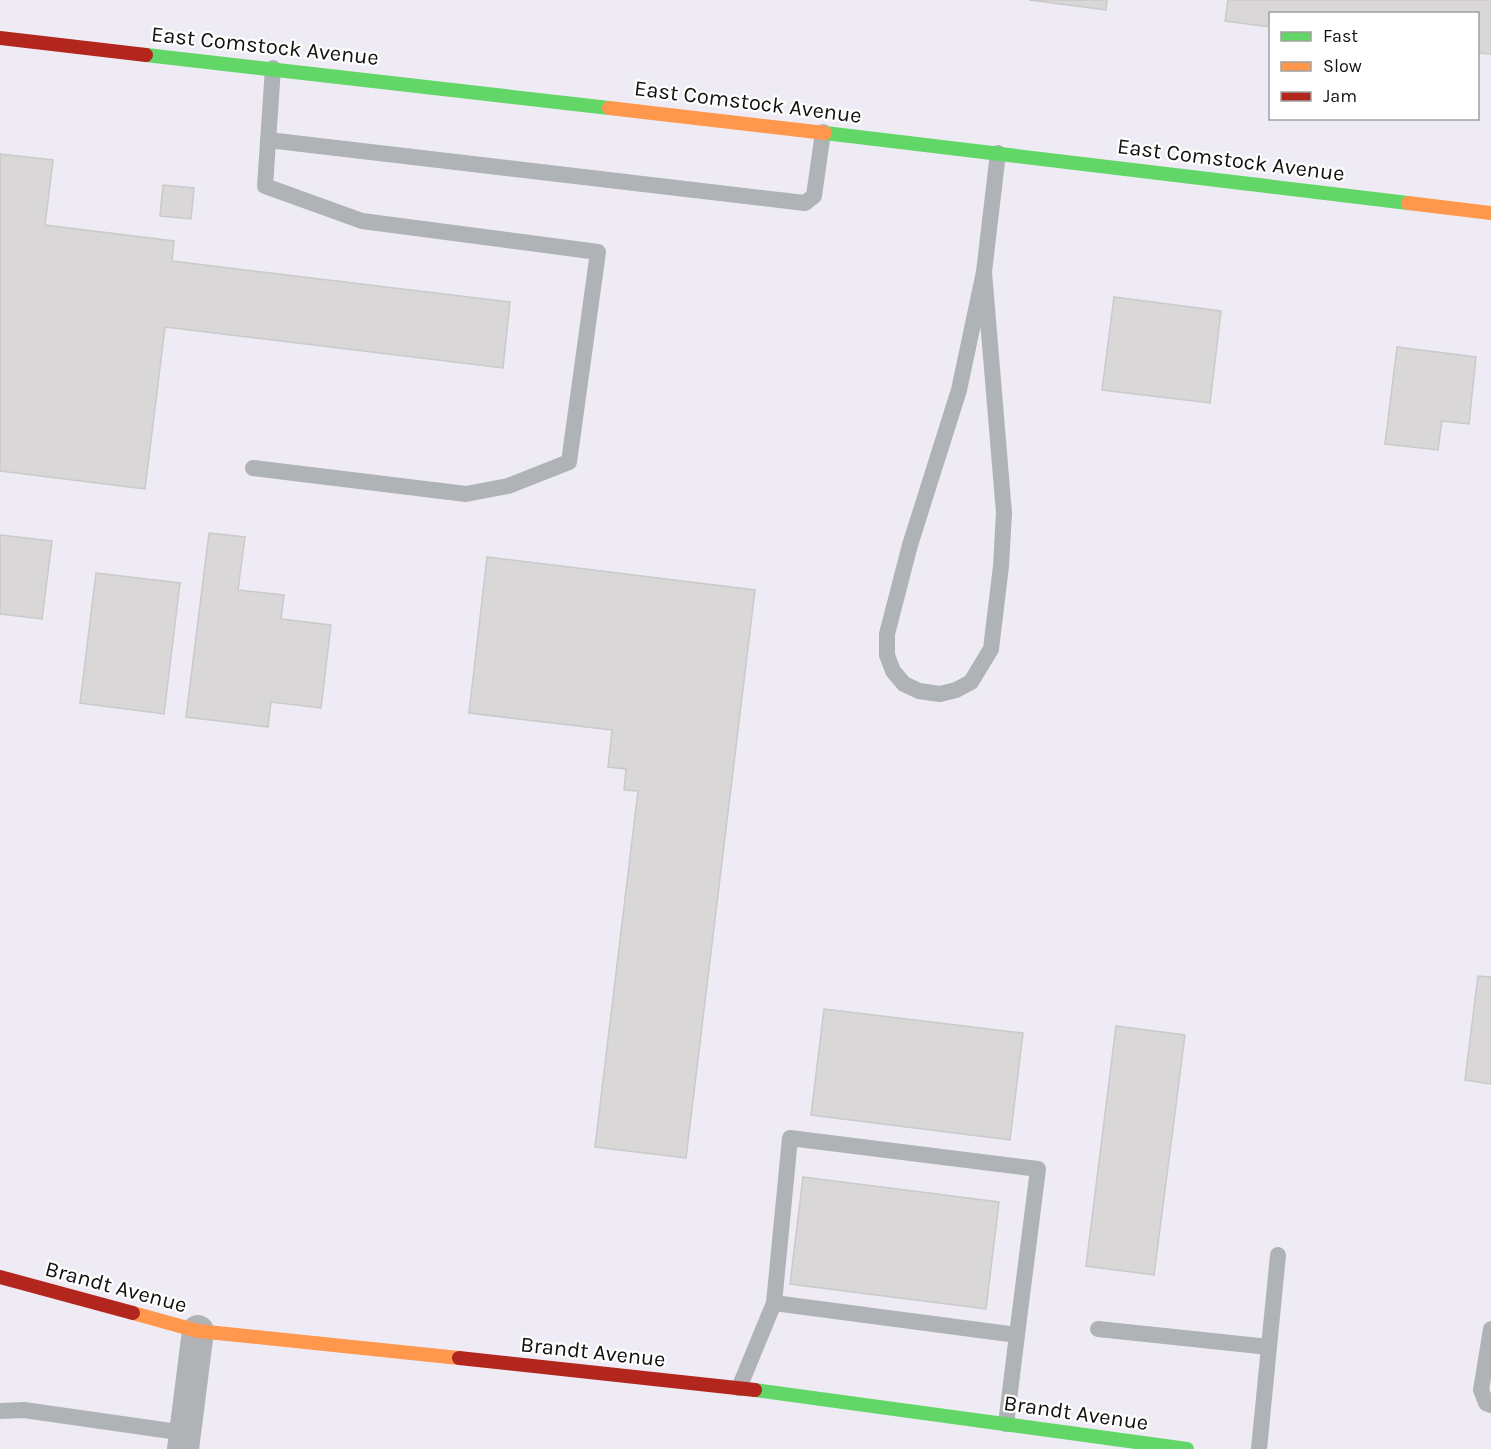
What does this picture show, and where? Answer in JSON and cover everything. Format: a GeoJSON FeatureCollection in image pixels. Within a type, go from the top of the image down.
{"type":"FeatureCollection","features":[{"type":"Feature","properties":{"kind":"street","name":"East Comstock Avenue"},"geometry":{"type":"LineString","coordinates":[[0,38],[823,132],[1491,213]]}},
{"type":"Feature","properties":{"kind":"street","name":"Brandt Avenue"},"geometry":{"type":"LineString","coordinates":[[0,1277],[198,1331],[739,1388],[1006,1424],[1129,1445],[1187,1449]]}},
{"type":"Feature","properties":{"kind":"street"},"geometry":{"type":"LineString","coordinates":[[184,1441],[198,1331]]}},
{"type":"Feature","properties":{"kind":"lane"},"geometry":{"type":"LineString","coordinates":[[253,468],[466,494],[508,486],[569,462],[598,252],[362,221],[312,205],[265,186],[273,68]]}},
{"type":"Feature","properties":{"kind":"lane"},"geometry":{"type":"LineString","coordinates":[[268,140],[805,203],[814,196],[823,132]]}},
{"type":"Feature","properties":{"kind":"lane"},"geometry":{"type":"LineString","coordinates":[[984,272],[1004,513],[1001,566],[991,649],[981,669],[963,686],[940,694],[919,692],[904,684],[893,671],[887,655],[887,634],[910,545],[959,390],[984,272],[998,153]]}},
{"type":"Feature","properties":{"kind":"lane"},"geometry":{"type":"LineString","coordinates":[[739,1388],[774,1303],[790,1138],[1038,1169],[1006,1424]]}},
{"type":"Feature","properties":{"kind":"lane"},"geometry":{"type":"LineString","coordinates":[[1258,1449],[1278,1255]]}},
{"type":"Feature","properties":{"kind":"lane"},"geometry":{"type":"LineString","coordinates":[[774,1303],[1017,1335]]}},
{"type":"Feature","properties":{"kind":"lane"},"geometry":{"type":"LineString","coordinates":[[1098,1329],[1269,1347]]}},
{"type":"Feature","properties":{"kind":"lane"},"geometry":{"type":"LineString","coordinates":[[1491,1329],[1481,1390],[1486,1403],[1491,1405]]}},
{"type":"Feature","properties":{"kind":"lane"},"geometry":{"type":"LineString","coordinates":[[0,1411],[24,1410],[184,1441]]}},
{"type":"Feature","properties":{"kind":"shaded area"},"geometry":{"type":"Polygon","coordinates":[[[0,0],[1491,0],[1491,1449],[0,1449],[0,0]]]}},
{"type":"Feature","properties":{"kind":"building"},"geometry":{"type":"Polygon","coordinates":[[[1029,0],[1107,0],[1106,10],[1029,0]]]}},
{"type":"Feature","properties":{"kind":"building"},"geometry":{"type":"Polygon","coordinates":[[[1228,0],[1491,0],[1491,54],[1479,53],[1479,12],[1269,12],[1269,27],[1225,21],[1228,0]]]}},
{"type":"Feature","properties":{"kind":"building"},"geometry":{"type":"Polygon","coordinates":[[[0,154],[53,160],[45,225],[174,241],[172,261],[510,302],[503,368],[165,327],[145,489],[0,471],[0,154]]]}},
{"type":"Feature","properties":{"kind":"building"},"geometry":{"type":"Polygon","coordinates":[[[163,185],[194,188],[191,219],[160,216],[163,185]]]}},
{"type":"Feature","properties":{"kind":"building"},"geometry":{"type":"Polygon","coordinates":[[[1114,297],[1221,311],[1210,403],[1102,390],[1114,297]]]}},
{"type":"Feature","properties":{"kind":"building"},"geometry":{"type":"Polygon","coordinates":[[[1397,347],[1476,357],[1469,424],[1442,421],[1438,450],[1385,444],[1397,347]]]}},
{"type":"Feature","properties":{"kind":"building"},"geometry":{"type":"Polygon","coordinates":[[[209,533],[245,537],[238,590],[284,595],[281,619],[331,625],[321,708],[271,702],[268,727],[186,717],[209,533]]]}},
{"type":"Feature","properties":{"kind":"building"},"geometry":{"type":"Polygon","coordinates":[[[0,535],[52,541],[42,619],[0,614],[0,535]]]}},
{"type":"Feature","properties":{"kind":"building"},"geometry":{"type":"Polygon","coordinates":[[[487,557],[755,590],[686,1158],[595,1147],[638,791],[624,790],[626,769],[608,767],[612,730],[469,713],[487,557]]]}},
{"type":"Feature","properties":{"kind":"building"},"geometry":{"type":"Polygon","coordinates":[[[96,573],[180,583],[164,714],[80,703],[96,573]]]}},
{"type":"Feature","properties":{"kind":"building"},"geometry":{"type":"Polygon","coordinates":[[[1478,976],[1491,977],[1491,1084],[1465,1080],[1478,976]]]}},
{"type":"Feature","properties":{"kind":"building"},"geometry":{"type":"Polygon","coordinates":[[[824,1009],[1023,1033],[1010,1140],[811,1115],[824,1009]]]}},
{"type":"Feature","properties":{"kind":"building"},"geometry":{"type":"Polygon","coordinates":[[[1116,1026],[1185,1035],[1154,1275],[1086,1266],[1116,1026]]]}},
{"type":"Feature","properties":{"kind":"building"},"geometry":{"type":"Polygon","coordinates":[[[803,1177],[999,1202],[986,1309],[790,1284],[803,1177]]]}},
{"type":"Feature","properties":{"kind":"traffic: fast"},"geometry":{"type":"LineString","coordinates":[[146,55],[609,108]]}},
{"type":"Feature","properties":{"kind":"traffic: fast"},"geometry":{"type":"LineString","coordinates":[[825,133],[1408,203]]}},
{"type":"Feature","properties":{"kind":"traffic: fast"},"geometry":{"type":"LineString","coordinates":[[755,1390],[1187,1449]]}},
{"type":"Feature","properties":{"kind":"traffic: slow"},"geometry":{"type":"LineString","coordinates":[[609,108],[825,133]]}},
{"type":"Feature","properties":{"kind":"traffic: slow"},"geometry":{"type":"LineString","coordinates":[[1408,203],[1491,213]]}},
{"type":"Feature","properties":{"kind":"traffic: slow"},"geometry":{"type":"LineString","coordinates":[[133,1313],[198,1331],[459,1358]]}},
{"type":"Feature","properties":{"kind":"traffic: jam"},"geometry":{"type":"LineString","coordinates":[[0,38],[146,55]]}},
{"type":"Feature","properties":{"kind":"traffic: jam"},"geometry":{"type":"LineString","coordinates":[[0,1277],[133,1313]]}},
{"type":"Feature","properties":{"kind":"traffic: jam"},"geometry":{"type":"LineString","coordinates":[[459,1358],[755,1390]]}}]}
